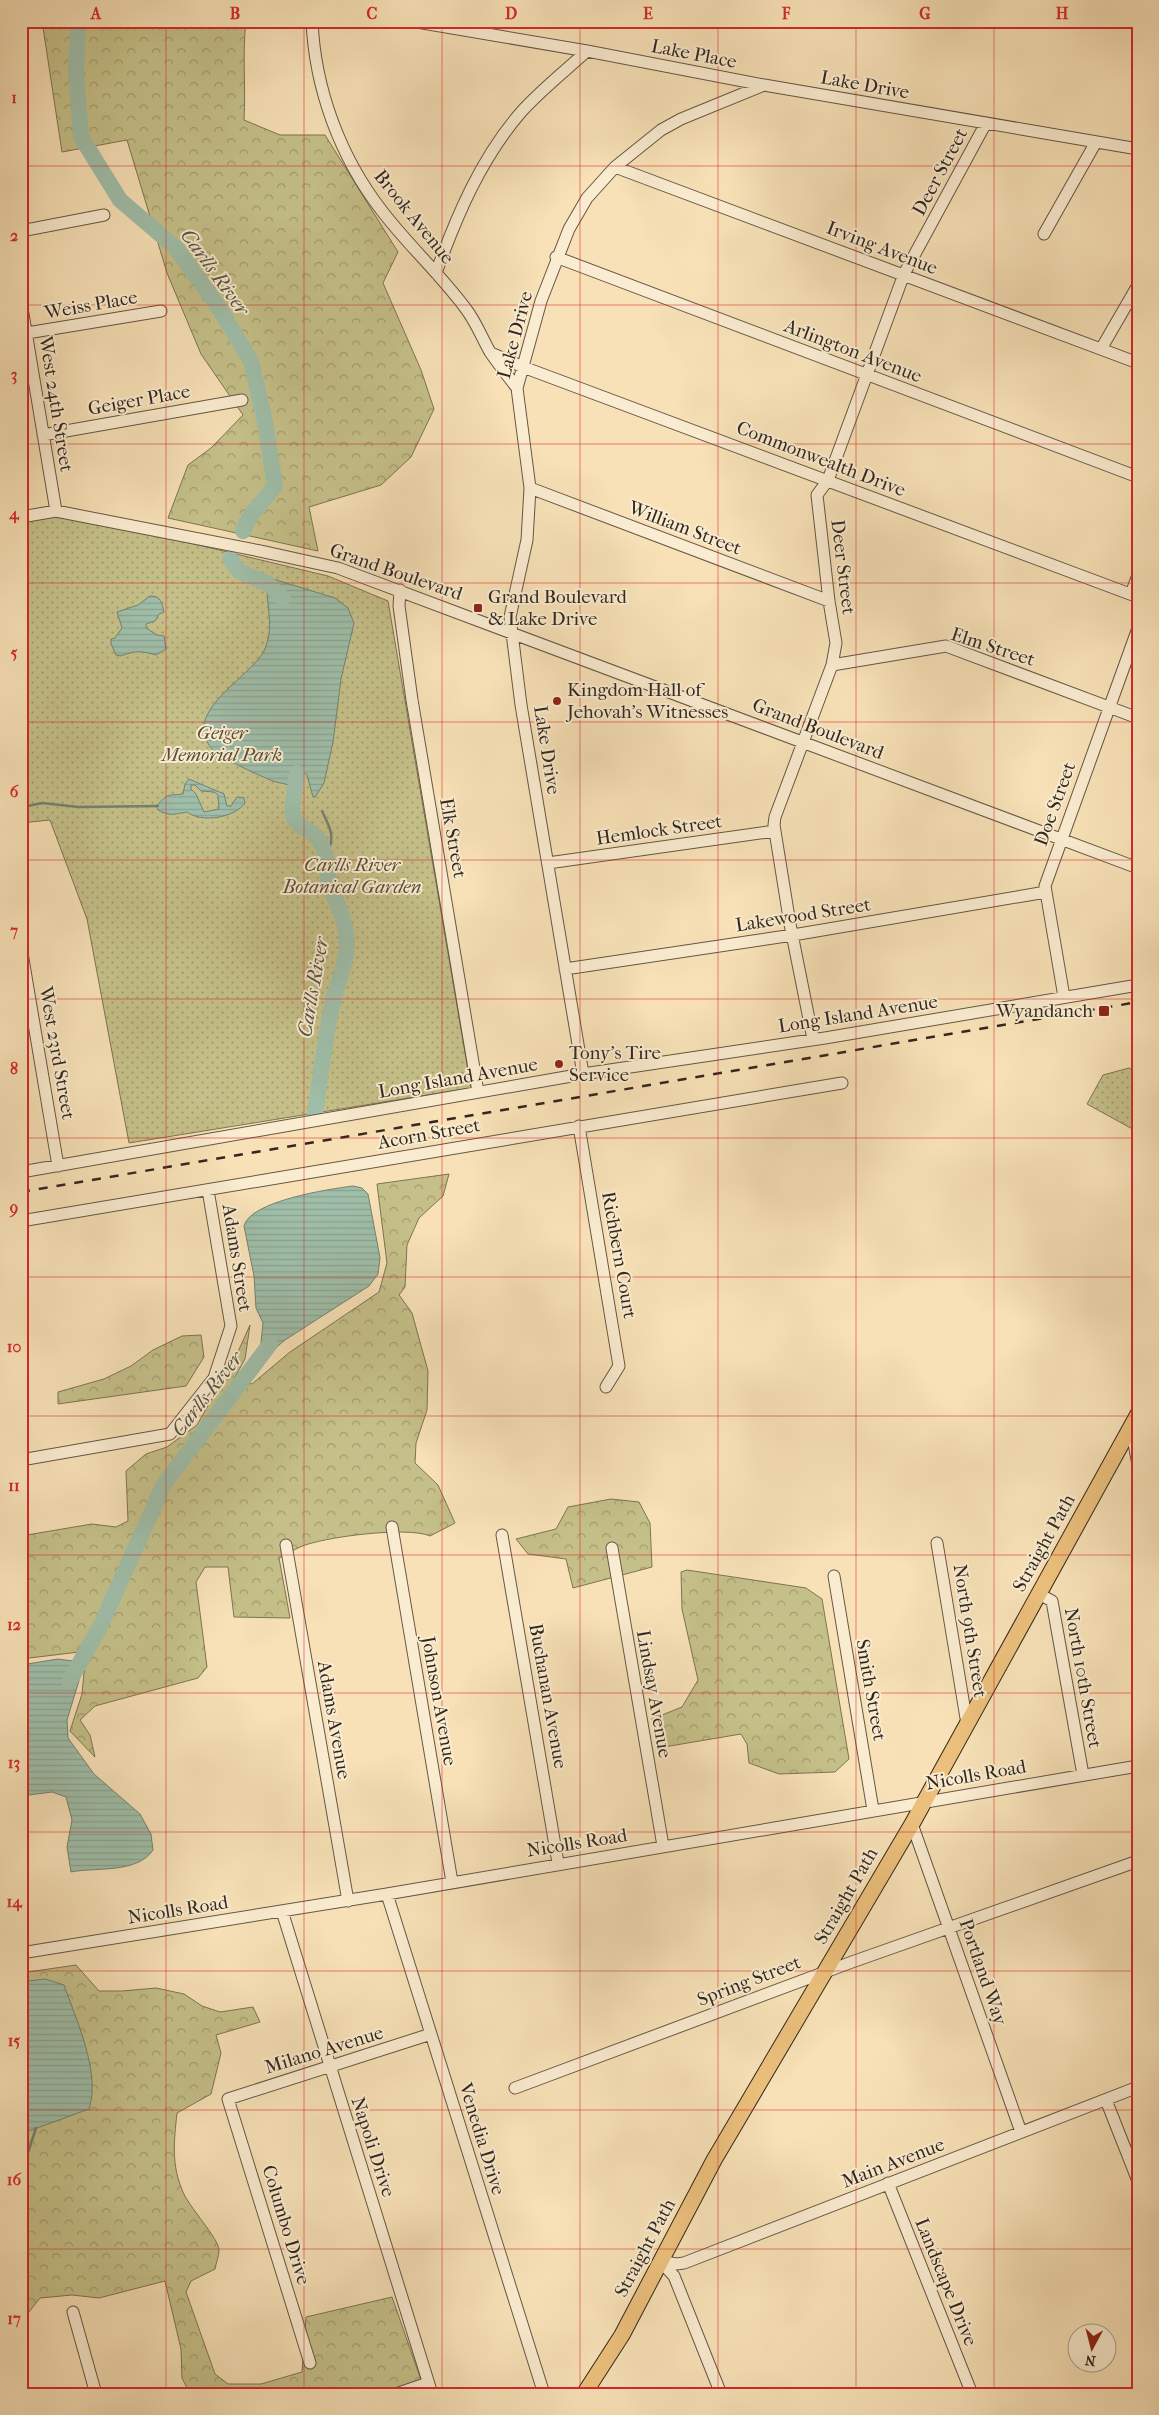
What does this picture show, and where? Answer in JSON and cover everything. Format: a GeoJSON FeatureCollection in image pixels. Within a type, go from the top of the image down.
{"type":"FeatureCollection","features":[{"type":"Feature","properties":{"kind":"main road","name":"Straight Path"},"geometry":{"type":"LineString","coordinates":[[584,2394],[622,2335],[714,2160],[912,1824],[1134,1420]]}},
{"type":"Feature","properties":{"kind":"street","name":"Brook Avenue"},"geometry":{"type":"LineString","coordinates":[[312,21],[318,72],[324,98],[344,149],[361,180],[381,210],[467,310],[492,353],[517,388]]}},
{"type":"Feature","properties":{"kind":"street","name":"Lake Place"},"geometry":{"type":"LineString","coordinates":[[411,21],[764,85]]}},
{"type":"Feature","properties":{"kind":"street"},"geometry":{"type":"LineString","coordinates":[[436,273],[455,221],[496,145],[522,112],[547,86],[587,52]]}},
{"type":"Feature","properties":{"kind":"street","name":"Lake Drive"},"geometry":{"type":"LineString","coordinates":[[583,1074],[521,705],[510,617],[526,540],[530,488],[517,388],[541,301],[556,257],[569,229],[587,198],[615,167],[661,130],[681,118],[764,85],[1138,149]]}},
{"type":"Feature","properties":{"kind":"street","name":"Deer Street"},"geometry":{"type":"LineString","coordinates":[[814,1039],[775,831],[776,817],[832,665],[836,643],[829,601],[817,495],[828,480],[904,274],[986,123]]}},
{"type":"Feature","properties":{"kind":"street"},"geometry":{"type":"LineString","coordinates":[[1044,234],[1096,142]]}},
{"type":"Feature","properties":{"kind":"street","name":"Irving Avenue"},"geometry":{"type":"LineString","coordinates":[[615,167],[1138,363]]}},
{"type":"Feature","properties":{"kind":"street"},"geometry":{"type":"LineString","coordinates":[[21,231],[104,215]]}},
{"type":"Feature","properties":{"kind":"street","name":"Arlington Avenue"},"geometry":{"type":"LineString","coordinates":[[556,257],[1138,477]]}},
{"type":"Feature","properties":{"kind":"street"},"geometry":{"type":"LineString","coordinates":[[1102,349],[1138,285]]}},
{"type":"Feature","properties":{"kind":"street","name":"West 24th Street"},"geometry":{"type":"LineString","coordinates":[[21,302],[56,511]]}},
{"type":"Feature","properties":{"kind":"street","name":"Weiss Place"},"geometry":{"type":"LineString","coordinates":[[27,333],[161,311]]}},
{"type":"Feature","properties":{"kind":"street","name":"Commonwealth Drive"},"geometry":{"type":"LineString","coordinates":[[492,353],[523,367],[1134,595]]}},
{"type":"Feature","properties":{"kind":"street","name":"Geiger Place"},"geometry":{"type":"LineString","coordinates":[[43,435],[242,400]]}},
{"type":"Feature","properties":{"kind":"street","name":"William Street"},"geometry":{"type":"LineString","coordinates":[[530,488],[829,601]]}},
{"type":"Feature","properties":{"kind":"street","name":"Grand Boulevard"},"geometry":{"type":"LineString","coordinates":[[21,517],[56,511],[306,560],[338,568],[513,632],[1138,868]]}},
{"type":"Feature","properties":{"kind":"street"},"geometry":{"type":"LineString","coordinates":[[1134,595],[1138,575]]}},
{"type":"Feature","properties":{"kind":"street","name":"Elk Street"},"geometry":{"type":"LineString","coordinates":[[400,590],[399,606],[412,700],[478,1092]]}},
{"type":"Feature","properties":{"kind":"street","name":"Doe Street"},"geometry":{"type":"LineString","coordinates":[[1064,997],[1045,886],[1138,628]]}},
{"type":"Feature","properties":{"kind":"street","name":"Elm Street"},"geometry":{"type":"LineString","coordinates":[[832,665],[946,646],[1138,718]]}},
{"type":"Feature","properties":{"kind":"street","name":"Hemlock Street"},"geometry":{"type":"LineString","coordinates":[[548,863],[775,831]]}},
{"type":"Feature","properties":{"kind":"street","name":"Lakewood Street"},"geometry":{"type":"LineString","coordinates":[[565,969],[793,935],[1046,892]]}},
{"type":"Feature","properties":{"kind":"street","name":"West 23rd Street"},"geometry":{"type":"LineString","coordinates":[[21,947],[58,1166]]}},
{"type":"Feature","properties":{"kind":"street","name":"Long Island Avenue"},"geometry":{"type":"LineString","coordinates":[[21,1172],[583,1074],[814,1039],[1138,984]]}},
{"type":"Feature","properties":{"kind":"street","name":"Acorn Street"},"geometry":{"type":"LineString","coordinates":[[21,1221],[842,1083]]}},
{"type":"Feature","properties":{"kind":"street","name":"Richbern Court"},"geometry":{"type":"LineString","coordinates":[[579,1126],[619,1366],[606,1387]]}},
{"type":"Feature","properties":{"kind":"street","name":"Adams Street"},"geometry":{"type":"LineString","coordinates":[[21,1460],[170,1434],[214,1378],[231,1326],[208,1190]]}},
{"type":"Feature","properties":{"kind":"street"},"geometry":{"type":"LineString","coordinates":[[1134,1420],[1138,1465]]}},
{"type":"Feature","properties":{"kind":"street","name":"Johnson Avenue"},"geometry":{"type":"LineString","coordinates":[[392,1527],[452,1882]]}},
{"type":"Feature","properties":{"kind":"street","name":"Buchanan Avenue"},"geometry":{"type":"LineString","coordinates":[[502,1535],[558,1863]]}},
{"type":"Feature","properties":{"kind":"street","name":"North 9th Street"},"geometry":{"type":"LineString","coordinates":[[937,1543],[967,1724]]}},
{"type":"Feature","properties":{"kind":"street","name":"Adams Avenue"},"geometry":{"type":"LineString","coordinates":[[286,1545],[348,1901]]}},
{"type":"Feature","properties":{"kind":"street","name":"Lindsay Avenue"},"geometry":{"type":"LineString","coordinates":[[612,1548],[663,1846]]}},
{"type":"Feature","properties":{"kind":"street","name":"Smith Street"},"geometry":{"type":"LineString","coordinates":[[834,1576],[873,1810]]}},
{"type":"Feature","properties":{"kind":"street","name":"North 10th Street"},"geometry":{"type":"LineString","coordinates":[[1039,1594],[1052,1601],[1083,1775]]}},
{"type":"Feature","properties":{"kind":"street","name":"Nicolls Road"},"geometry":{"type":"LineString","coordinates":[[21,1953],[348,1901],[558,1863],[1138,1766]]}},
{"type":"Feature","properties":{"kind":"street","name":"Portland Way"},"geometry":{"type":"LineString","coordinates":[[912,1824],[1021,2132]]}},
{"type":"Feature","properties":{"kind":"street","name":"Spring Street"},"geometry":{"type":"LineString","coordinates":[[515,2088],[825,1971],[1138,1861]]}},
{"type":"Feature","properties":{"kind":"street","name":"Venedia Drive"},"geometry":{"type":"LineString","coordinates":[[387,1894],[544,2394]]}},
{"type":"Feature","properties":{"kind":"street","name":"Napoli Drive"},"geometry":{"type":"LineString","coordinates":[[282,1911],[430,2388]]}},
{"type":"Feature","properties":{"kind":"street","name":"Milano Avenue"},"geometry":{"type":"LineString","coordinates":[[228,2099],[431,2034]]}},
{"type":"Feature","properties":{"kind":"street","name":"Main Avenue"},"geometry":{"type":"LineString","coordinates":[[660,2261],[676,2264],[684,2263],[1138,2087]]}},
{"type":"Feature","properties":{"kind":"street","name":"Columbo Drive"},"geometry":{"type":"LineString","coordinates":[[228,2099],[310,2363]]}},
{"type":"Feature","properties":{"kind":"street"},"geometry":{"type":"LineString","coordinates":[[1106,2100],[1138,2181]]}},
{"type":"Feature","properties":{"kind":"street","name":"Landscape Drive"},"geometry":{"type":"LineString","coordinates":[[888,2183],[972,2394]]}},
{"type":"Feature","properties":{"kind":"street"},"geometry":{"type":"LineString","coordinates":[[660,2261],[674,2276],[721,2394]]}},
{"type":"Feature","properties":{"kind":"street"},"geometry":{"type":"LineString","coordinates":[[73,2312],[96,2394]]}},
{"type":"Feature","properties":{"kind":"street"},"geometry":{"type":"LineString","coordinates":[[396,2394],[430,2388]]}},
{"type":"Feature","properties":{"kind":"green space"},"geometry":{"type":"Polygon","coordinates":[[[42,21],[246,21],[244,120],[280,135],[325,135],[398,252],[383,283],[421,370],[434,409],[411,457],[381,485],[309,507],[318,551],[168,518],[188,465],[211,448],[243,415],[201,354],[167,273],[127,140],[62,152],[42,21]]]}},
{"type":"Feature","properties":{"kind":"green space","name":"Geiger Memorial Park"},"geometry":{"type":"Polygon","coordinates":[[[56,511],[328,576],[388,601],[471,1088],[129,1143],[87,919],[50,820],[21,823],[21,517],[56,511]]]}},
{"type":"Feature","properties":{"kind":"green space"},"geometry":{"type":"Polygon","coordinates":[[[1129,1068],[1138,1073],[1138,1132],[1087,1104],[1103,1075],[1129,1068]]]}},
{"type":"Feature","properties":{"kind":"green space"},"geometry":{"type":"Polygon","coordinates":[[[449,1174],[443,1196],[419,1218],[407,1245],[405,1287],[399,1295],[412,1313],[428,1371],[427,1410],[416,1443],[415,1463],[438,1485],[455,1523],[430,1536],[419,1533],[385,1532],[345,1536],[311,1543],[279,1558],[290,1618],[234,1617],[228,1567],[205,1567],[196,1582],[207,1667],[198,1678],[95,1706],[80,1720],[90,1735],[95,1757],[70,1731],[82,1694],[85,1662],[90,1654],[79,1652],[21,1659],[21,1536],[92,1524],[116,1527],[128,1521],[126,1471],[146,1454],[167,1447],[197,1425],[237,1354],[250,1325],[245,1359],[234,1379],[252,1384],[290,1352],[379,1292],[387,1263],[377,1184],[449,1174]]]}},
{"type":"Feature","properties":{"kind":"green space"},"geometry":{"type":"Polygon","coordinates":[[[201,1335],[204,1357],[186,1386],[58,1404],[58,1392],[104,1379],[131,1366],[153,1350],[182,1336],[201,1335]]]}},
{"type":"Feature","properties":{"kind":"green space"},"geometry":{"type":"Polygon","coordinates":[[[611,1499],[639,1502],[650,1523],[652,1567],[573,1588],[566,1559],[528,1554],[516,1539],[556,1529],[568,1507],[611,1499]]]}},
{"type":"Feature","properties":{"kind":"green space"},"geometry":{"type":"Polygon","coordinates":[[[687,1570],[806,1588],[822,1599],[849,1759],[835,1772],[779,1774],[749,1763],[747,1744],[741,1734],[658,1748],[652,1719],[682,1707],[698,1680],[682,1609],[681,1572],[687,1570]]]}},
{"type":"Feature","properties":{"kind":"green space"},"geometry":{"type":"Polygon","coordinates":[[[76,1965],[99,1991],[156,1988],[184,1994],[202,2006],[220,2012],[253,2007],[260,2022],[216,2035],[221,2053],[211,2094],[177,2113],[174,2153],[179,2182],[186,2198],[214,2238],[219,2250],[215,2269],[191,2281],[186,2292],[215,2374],[228,2384],[261,2384],[302,2372],[306,2317],[392,2297],[421,2380],[379,2394],[190,2394],[182,2378],[181,2349],[165,2281],[99,2298],[72,2295],[40,2298],[21,2322],[21,1973],[76,1965]]]}},
{"type":"Feature","properties":{"kind":"shaded area"},"geometry":{"type":"Polygon","coordinates":[[[273,579],[335,598],[348,608],[354,623],[341,679],[333,742],[324,783],[315,797],[313,797],[307,775],[304,772],[298,773],[300,792],[296,794],[288,785],[275,782],[216,753],[204,735],[205,722],[211,709],[264,651],[270,625],[267,583],[273,579]]]}},
{"type":"Feature","properties":{"kind":"shaded area"},"geometry":{"type":"Polygon","coordinates":[[[150,596],[159,599],[164,612],[159,614],[155,621],[146,624],[146,628],[157,635],[164,636],[166,649],[156,655],[138,652],[121,656],[116,655],[111,639],[115,638],[122,628],[117,612],[138,605],[150,596]]]}},
{"type":"Feature","properties":{"kind":"shaded area"},"geometry":{"type":"Polygon","coordinates":[[[189,779],[224,794],[227,806],[231,806],[237,797],[244,798],[245,803],[234,812],[209,818],[187,812],[170,814],[158,810],[156,806],[166,797],[183,794],[185,784],[189,779]],[[191,785],[191,789],[196,794],[204,812],[219,809],[218,795],[214,792],[201,791],[195,785],[191,785]]]}},
{"type":"Feature","properties":{"kind":"shaded area"},"geometry":{"type":"Polygon","coordinates":[[[353,1186],[362,1188],[368,1194],[380,1258],[378,1274],[369,1286],[285,1340],[259,1362],[263,1323],[256,1308],[254,1276],[244,1226],[249,1217],[275,1203],[310,1193],[353,1186]]]}},
{"type":"Feature","properties":{"kind":"shaded area"},"geometry":{"type":"Polygon","coordinates":[[[58,1659],[80,1662],[81,1674],[67,1720],[68,1738],[94,1774],[140,1814],[151,1834],[153,1850],[146,1858],[137,1863],[115,1868],[71,1872],[67,1847],[72,1820],[66,1797],[52,1792],[21,1796],[21,1665],[58,1659]]]}},
{"type":"Feature","properties":{"kind":"shaded area"},"geometry":{"type":"Polygon","coordinates":[[[45,1979],[64,1985],[90,2063],[92,2095],[89,2109],[21,2134],[21,1982],[45,1979]]]}},
{"type":"Feature","properties":{"kind":"waterway","name":"Carlls River"},"geometry":{"type":"LineString","coordinates":[[78,21],[76,73],[81,137],[120,200],[176,248],[217,305],[251,361],[265,422],[275,486],[248,519],[243,531]]}},
{"type":"Feature","properties":{"kind":"waterway","name":"Carlls River"},"geometry":{"type":"LineString","coordinates":[[230,559],[240,572],[267,583],[283,598]]}},
{"type":"Feature","properties":{"kind":"waterway","name":"Carlls River"},"geometry":{"type":"LineString","coordinates":[[297,773],[293,815],[296,821],[313,834],[322,845],[330,887],[341,913],[347,938],[346,957],[333,1001],[315,1114]]}},
{"type":"Feature","properties":{"kind":"waterway"},"geometry":{"type":"LineString","coordinates":[[28,806],[42,803],[79,807],[158,806]]}},
{"type":"Feature","properties":{"kind":"waterway"},"geometry":{"type":"LineString","coordinates":[[322,811],[331,834],[331,845],[326,858]]}},
{"type":"Feature","properties":{"kind":"waterway","name":"Carlls River"},"geometry":{"type":"LineString","coordinates":[[69,1682],[100,1627],[164,1484],[270,1344]]}},
{"type":"Feature","properties":{"kind":"waterway","name":"Carlls River"},"geometry":{"type":"LineString","coordinates":[[21,2174],[36,2128]]}},
{"type":"Feature","properties":{"kind":"railway"},"geometry":{"type":"LineString","coordinates":[[21,1192],[1138,1002]]}},
{"type":"Feature","properties":{"kind":"place","name":"Grand Boulevard & Lake Drive"},"geometry":{"type":"Point","coordinates":[478,608]}},
{"type":"Feature","properties":{"kind":"place","name":"Kingdom Hall of Jehovah’s Witnesses"},"geometry":{"type":"Point","coordinates":[557,701]}},
{"type":"Feature","properties":{"kind":"place","name":"Wyandanch"},"geometry":{"type":"Point","coordinates":[1104,1011]}},
{"type":"Feature","properties":{"kind":"place","name":"Tony’s Tire Service"},"geometry":{"type":"Point","coordinates":[559,1064]}},
{"type":"Feature","properties":{"kind":"park label","name":"Carlls River Botanical Garden"},"geometry":{"type":"Point","coordinates":[352,876]}}]}
